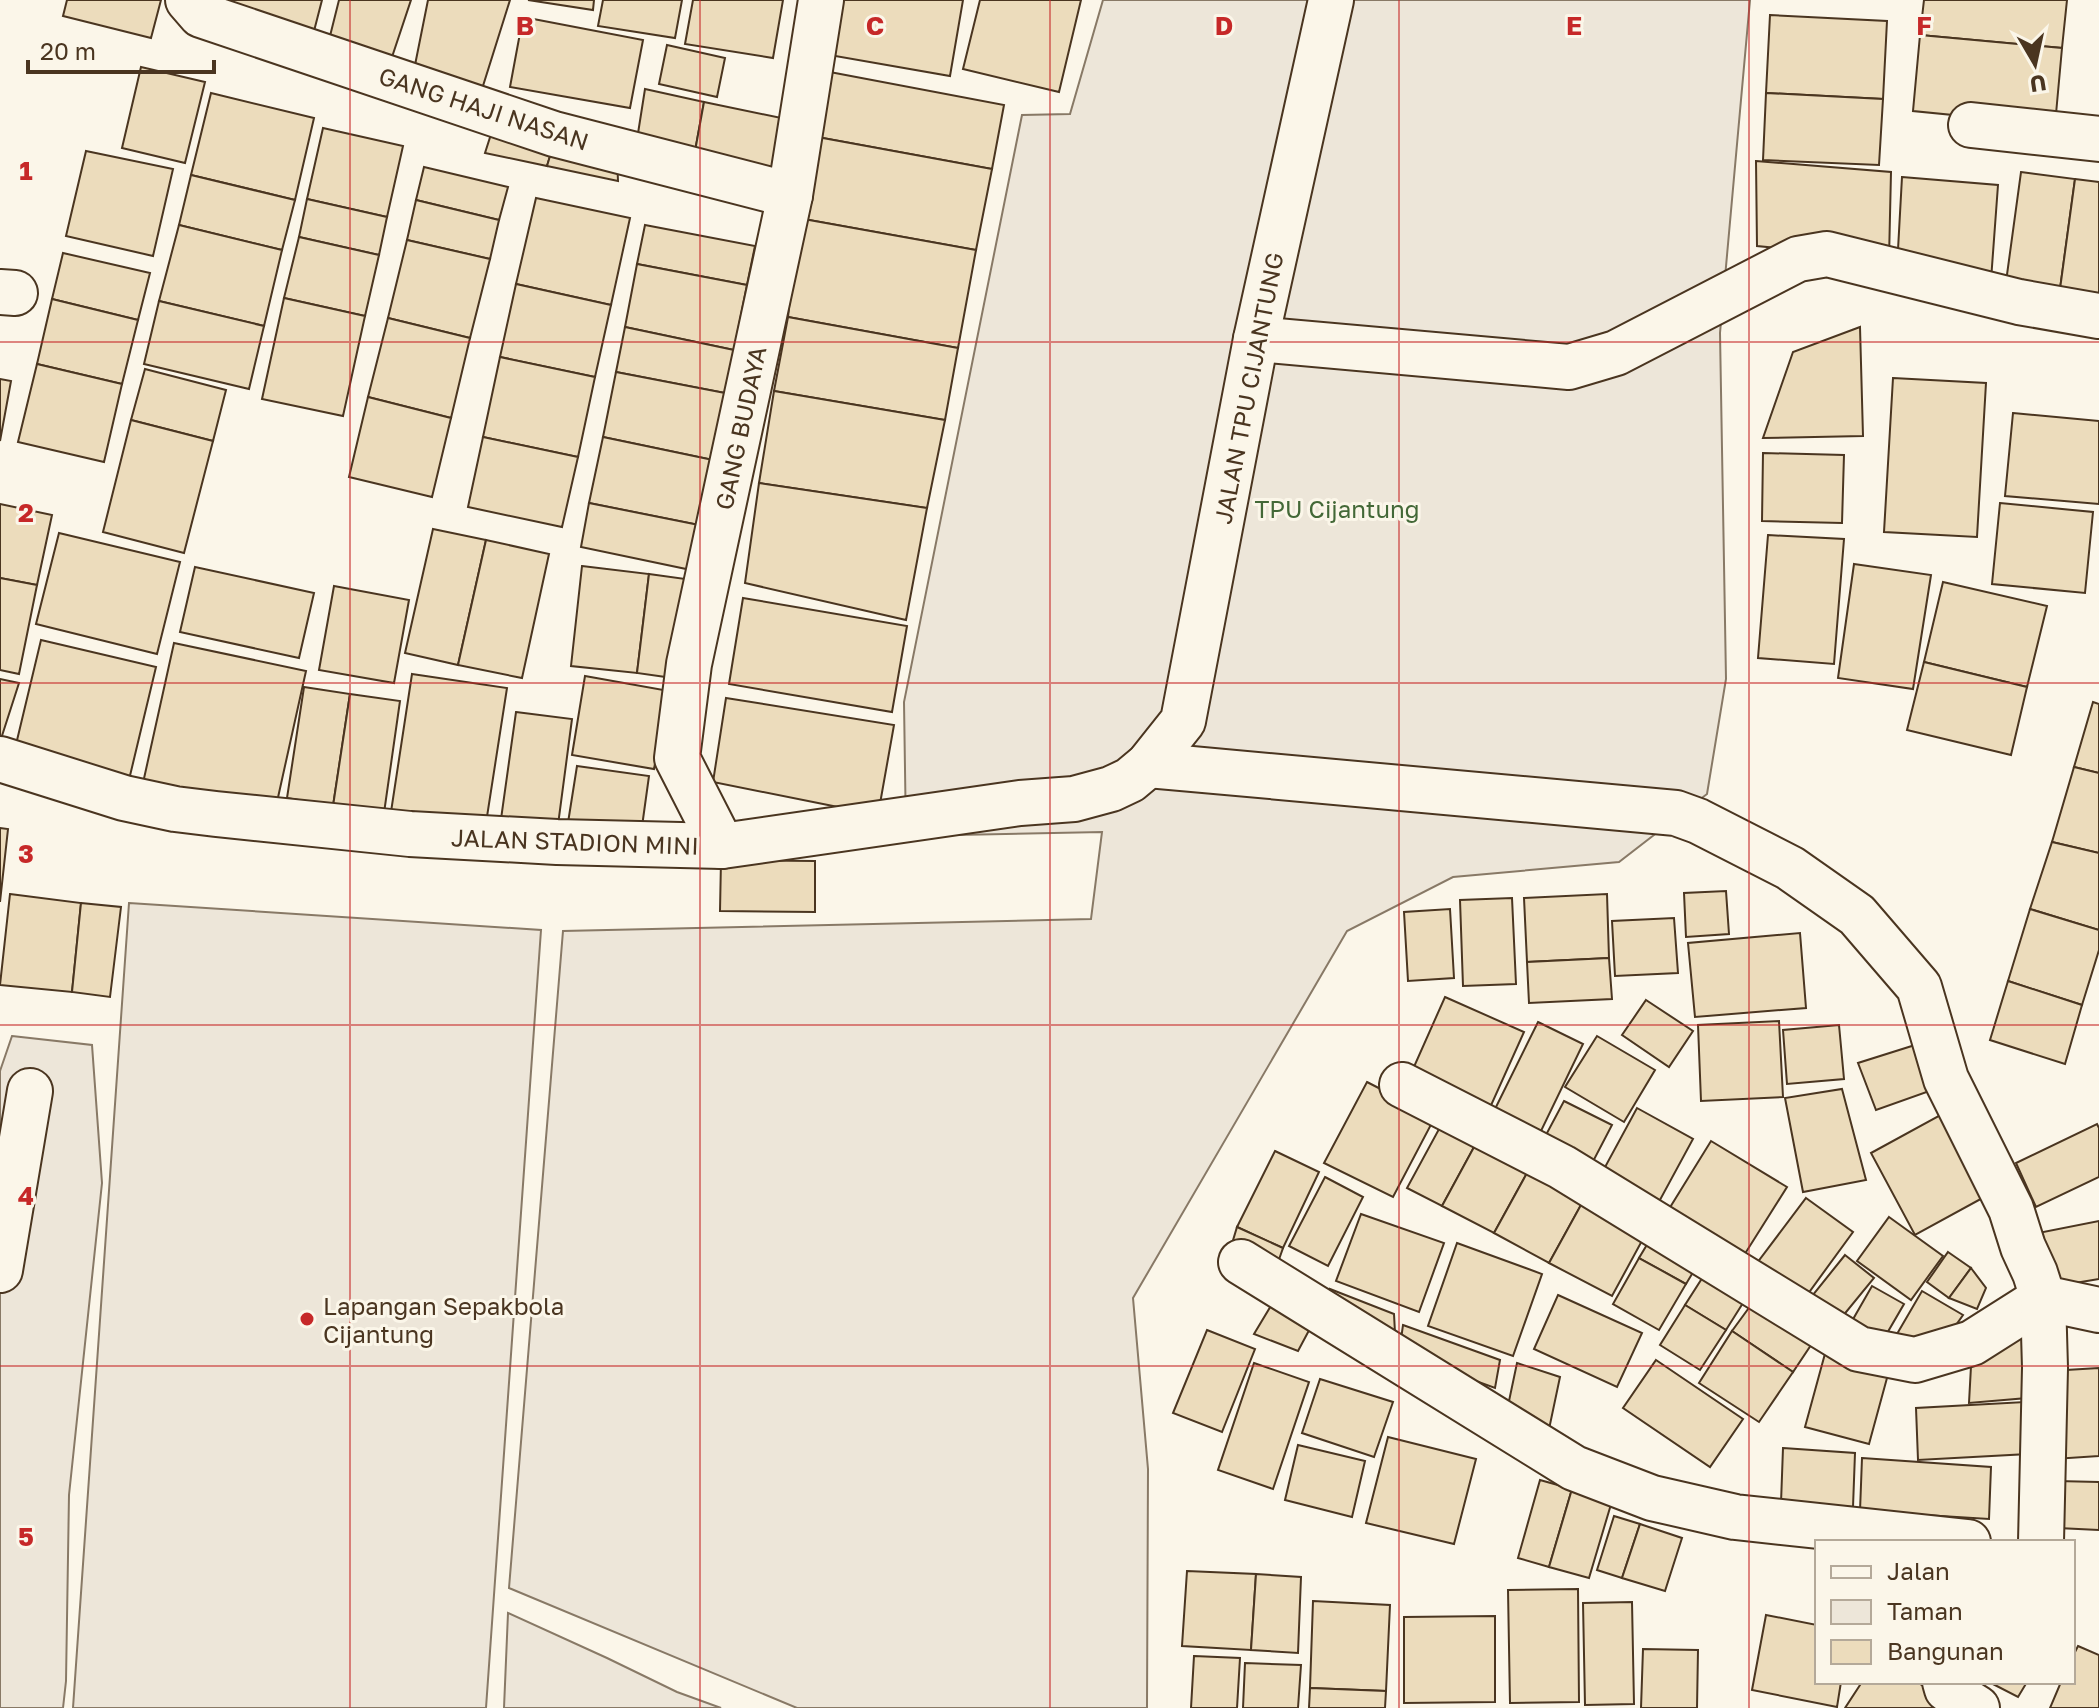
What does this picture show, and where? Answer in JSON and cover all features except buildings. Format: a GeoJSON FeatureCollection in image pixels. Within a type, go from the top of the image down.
{"type":"FeatureCollection","features":[{"type":"Feature","properties":{"kind":"street","name":"GANG HAJI NASAN"},"geometry":{"type":"LineString","coordinates":[[188,0],[201,15],[554,134],[790,195]]}},
{"type":"Feature","properties":{"kind":"street","name":"GANG BUDAYA"},"geometry":{"type":"LineString","coordinates":[[722,846],[677,758],[689,664],[790,195],[821,0]]}},
{"type":"Feature","properties":{"kind":"street","name":"JALAN TPU CIJANTUNG"},"geometry":{"type":"LineString","coordinates":[[1148,765],[1183,721],[1256,339],[1331,0]]}},
{"type":"Feature","properties":{"kind":"street"},"geometry":{"type":"LineString","coordinates":[[1971,125],[2099,139]]}},
{"type":"Feature","properties":{"kind":"street"},"geometry":{"type":"LineString","coordinates":[[1256,339],[1569,367],[1616,353],[1798,259],[1827,254],[2019,302],[2099,316]]}},
{"type":"Feature","properties":{"kind":"street","name":"JALAN STADION MINI"},"geometry":{"type":"LineString","coordinates":[[0,759],[124,798],[175,809],[410,834],[722,846],[1020,803],[1074,799],[1111,789],[1130,780],[1148,765]]}},
{"type":"Feature","properties":{"kind":"street"},"geometry":{"type":"LineString","coordinates":[[1148,765],[1676,813],[1790,868],[1857,915],[1919,987],[1946,1079],[2011,1209],[2043,1298],[2045,1368],[2041,1540]]}},
{"type":"Feature","properties":{"kind":"street"},"geometry":{"type":"LineString","coordinates":[[1402,1085],[1562,1167],[1859,1349],[1915,1360],[1972,1343],[2043,1298],[2099,1310]]}},
{"type":"Feature","properties":{"kind":"street"},"geometry":{"type":"LineString","coordinates":[[0,1270],[30,1091]]}},
{"type":"Feature","properties":{"kind":"street"},"geometry":{"type":"LineString","coordinates":[[1241,1262],[1574,1468],[1652,1498],[1735,1517],[1949,1540]]}},
{"type":"Feature","properties":{"kind":"street"},"geometry":{"type":"LineString","coordinates":[[1946,1684],[1947,1689],[1977,1708]]}},
{"type":"Feature","properties":{"kind":"green space","name":"TPU Cijantung"},"geometry":{"type":"Polygon","coordinates":[[[1103,0],[1750,0],[1720,333],[1726,679],[1707,794],[1619,862],[1453,877],[1347,931],[1133,1298],[1148,1469],[1147,1708],[797,1708],[509,1588],[563,931],[1091,919],[1102,832],[906,836],[904,702],[1022,115],[1070,114],[1103,0]]]}},
{"type":"Feature","properties":{"kind":"green space","name":"Lapangan Sepakbola Cijantung"},"geometry":{"type":"Polygon","coordinates":[[[129,903],[541,930],[486,1708],[73,1708],[129,903]]]}},
{"type":"Feature","properties":{"kind":"green space"},"geometry":{"type":"Polygon","coordinates":[[[12,1036],[92,1045],[102,1183],[69,1495],[63,1708],[0,1708],[0,1071],[12,1036]]]}},
{"type":"Feature","properties":{"kind":"green space"},"geometry":{"type":"Polygon","coordinates":[[[508,1613],[677,1692],[721,1708],[504,1708],[508,1613]]]}},
{"type":"Feature","properties":{"kind":"place","name":"Lapangan Sepakbola Cijantung"},"geometry":{"type":"Point","coordinates":[307,1319]}}]}
